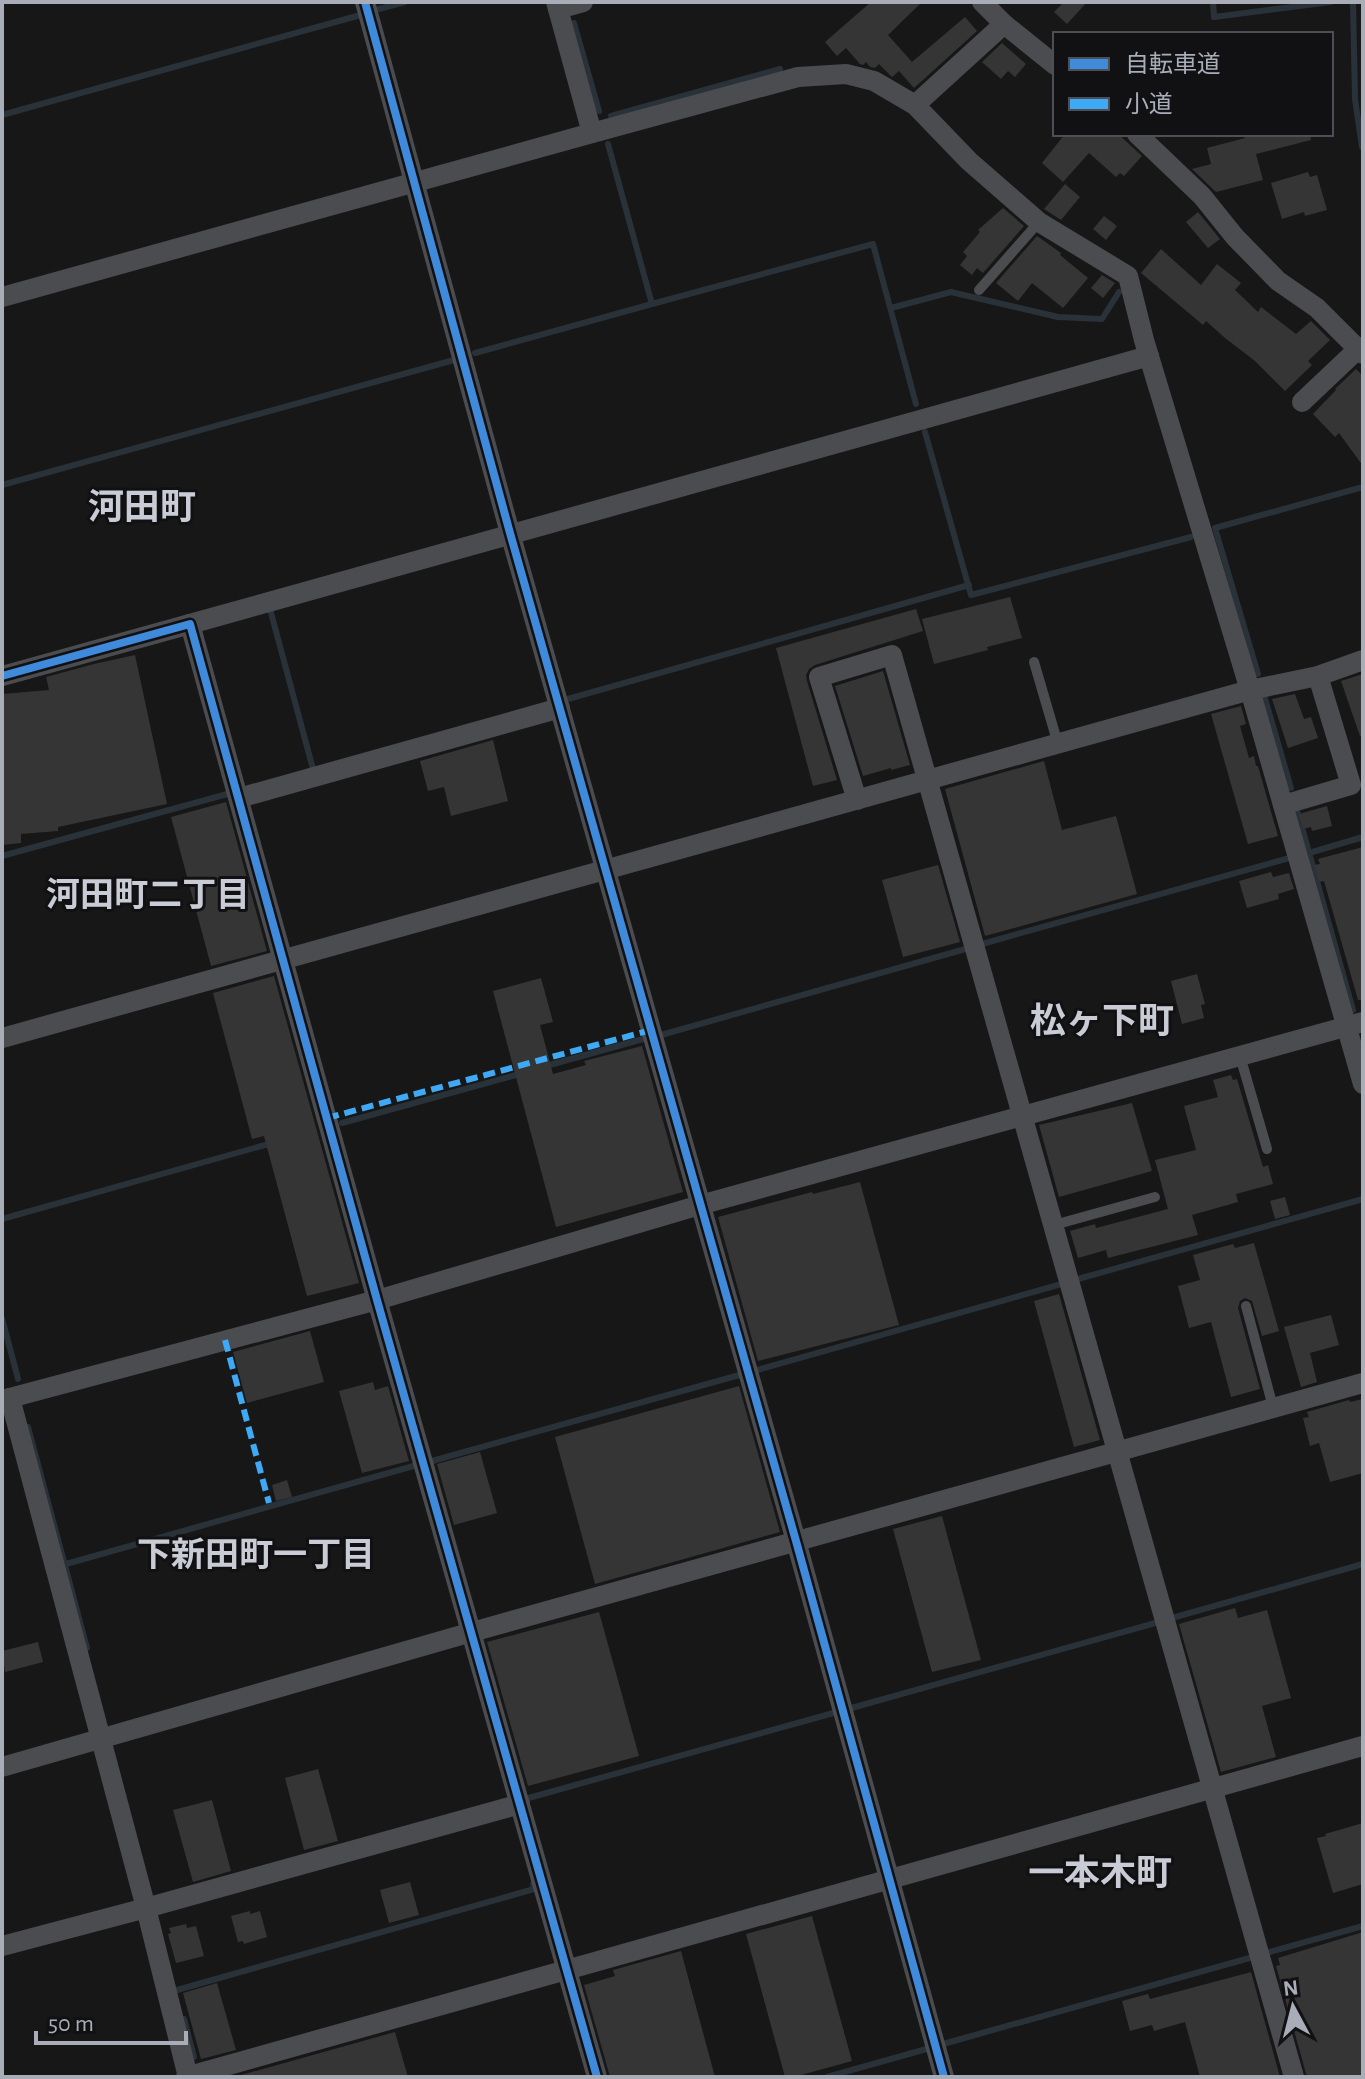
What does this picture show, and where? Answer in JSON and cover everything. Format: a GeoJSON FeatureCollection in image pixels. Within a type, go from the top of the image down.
{"type":"FeatureCollection","features":[{"type":"Feature","properties":{"kind":"street"},"geometry":{"type":"LineString","coordinates":[[365,2],[510,533],[796,1541],[944,2077]]}},
{"type":"Feature","properties":{"kind":"street"},"geometry":{"type":"LineString","coordinates":[[583,2],[557,6],[592,133]]}},
{"type":"Feature","properties":{"kind":"street"},"geometry":{"type":"LineString","coordinates":[[982,2],[1053,63]]}},
{"type":"Feature","properties":{"kind":"street"},"geometry":{"type":"LineString","coordinates":[[915,105],[1004,24]]}},
{"type":"Feature","properties":{"kind":"street"},"geometry":{"type":"LineString","coordinates":[[2,297],[798,77],[846,74],[874,81],[915,105],[969,161],[1039,222],[1128,276],[1283,805],[1355,1024],[1363,1084]]}},
{"type":"Feature","properties":{"kind":"street"},"geometry":{"type":"LineString","coordinates":[[1139,136],[1202,196],[1235,237],[1278,281],[1317,308],[1360,351],[1302,402]]}},
{"type":"Feature","properties":{"kind":"street"},"geometry":{"type":"LineString","coordinates":[[2,676],[1149,356]]}},
{"type":"Feature","properties":{"kind":"street"},"geometry":{"type":"LineString","coordinates":[[190,624],[597,2077]]}},
{"type":"Feature","properties":{"kind":"street"},"geometry":{"type":"LineString","coordinates":[[857,800],[819,677],[892,655],[1294,2077]]}},
{"type":"Feature","properties":{"kind":"street"},"geometry":{"type":"LineString","coordinates":[[2,1038],[1250,690],[1318,676],[1363,660]]}},
{"type":"Feature","properties":{"kind":"street"},"geometry":{"type":"LineString","coordinates":[[1283,805],[1351,785],[1318,676]]}},
{"type":"Feature","properties":{"kind":"street"},"geometry":{"type":"LineString","coordinates":[[239,798],[560,708]]}},
{"type":"Feature","properties":{"kind":"street"},"geometry":{"type":"LineString","coordinates":[[1355,1024],[700,1205],[377,1300],[6,1399],[101,1738],[187,2077],[1363,1746]]}},
{"type":"Feature","properties":{"kind":"street"},"geometry":{"type":"LineString","coordinates":[[2,1767],[1363,1383]]}},
{"type":"Feature","properties":{"kind":"street"},"geometry":{"type":"LineString","coordinates":[[2,1946],[520,1804]]}},
{"type":"Feature","properties":{"kind":"lane"},"geometry":{"type":"LineString","coordinates":[[979,290],[1039,222]]}},
{"type":"Feature","properties":{"kind":"lane"},"geometry":{"type":"LineString","coordinates":[[1034,662],[1058,744]]}},
{"type":"Feature","properties":{"kind":"lane"},"geometry":{"type":"LineString","coordinates":[[1240,1056],[1267,1149]]}},
{"type":"Feature","properties":{"kind":"lane"},"geometry":{"type":"LineString","coordinates":[[1054,1225],[1155,1197]]}},
{"type":"Feature","properties":{"kind":"lane"},"geometry":{"type":"LineString","coordinates":[[1246,1306],[1273,1407]]}},
{"type":"Feature","properties":{"kind":"building"},"geometry":{"type":"Polygon","coordinates":[[[871,2],[922,2],[888,35],[912,62],[965,17],[977,31],[914,88],[899,71],[892,77],[879,64],[875,68],[866,62],[860,64],[846,48],[837,56],[825,42],[871,2]]]}},
{"type":"Feature","properties":{"kind":"building"},"geometry":{"type":"Polygon","coordinates":[[[1064,2],[1087,2],[1067,24],[1054,12],[1064,2]]]}},
{"type":"Feature","properties":{"kind":"building"},"geometry":{"type":"Polygon","coordinates":[[[1002,43],[1026,64],[1015,77],[1008,71],[1001,79],[982,62],[1002,43]]]}},
{"type":"Feature","properties":{"kind":"building"},"geometry":{"type":"Polygon","coordinates":[[[1063,136],[1120,136],[1142,156],[1124,176],[1120,173],[1116,177],[1089,153],[1063,182],[1042,163],[1063,136]]]}},
{"type":"Feature","properties":{"kind":"building"},"geometry":{"type":"Polygon","coordinates":[[[1310,136],[1311,140],[1256,154],[1263,180],[1216,192],[1192,169],[1211,164],[1207,148],[1245,138],[1310,136]]]}},
{"type":"Feature","properties":{"kind":"building"},"geometry":{"type":"Polygon","coordinates":[[[1308,172],[1310,177],[1317,175],[1327,210],[1305,216],[1304,212],[1282,219],[1271,183],[1308,172]]]}},
{"type":"Feature","properties":{"kind":"building"},"geometry":{"type":"Polygon","coordinates":[[[1065,184],[1080,197],[1061,220],[1044,209],[1065,184]]]}},
{"type":"Feature","properties":{"kind":"building"},"geometry":{"type":"Polygon","coordinates":[[[1003,208],[1024,226],[983,273],[977,268],[972,275],[960,265],[967,256],[963,252],[980,232],[978,230],[1003,208]]]}},
{"type":"Feature","properties":{"kind":"building"},"geometry":{"type":"Polygon","coordinates":[[[1198,212],[1220,239],[1208,248],[1186,222],[1198,212]]]}},
{"type":"Feature","properties":{"kind":"building"},"geometry":{"type":"Polygon","coordinates":[[[1104,216],[1117,226],[1106,240],[1093,229],[1104,216]]]}},
{"type":"Feature","properties":{"kind":"building"},"geometry":{"type":"Polygon","coordinates":[[[1037,236],[1088,278],[1063,308],[1032,283],[1018,301],[996,283],[1037,236]]]}},
{"type":"Feature","properties":{"kind":"building"},"geometry":{"type":"Polygon","coordinates":[[[1161,249],[1201,285],[1217,264],[1241,283],[1235,290],[1258,312],[1261,307],[1296,334],[1311,321],[1330,340],[1308,361],[1312,365],[1285,391],[1255,361],[1206,321],[1203,325],[1141,273],[1161,249]]]}},
{"type":"Feature","properties":{"kind":"building"},"geometry":{"type":"Polygon","coordinates":[[[1102,275],[1115,283],[1103,298],[1091,288],[1102,275]]]}},
{"type":"Feature","properties":{"kind":"building"},"geometry":{"type":"Polygon","coordinates":[[[1356,369],[1363,376],[1363,466],[1339,433],[1335,437],[1313,414],[1356,369]]]}},
{"type":"Feature","properties":{"kind":"building"},"geometry":{"type":"Polygon","coordinates":[[[1010,597],[1022,638],[934,664],[922,619],[1010,597]]]}},
{"type":"Feature","properties":{"kind":"building"},"geometry":{"type":"Polygon","coordinates":[[[916,609],[923,631],[809,669],[807,681],[837,780],[813,786],[776,648],[916,609]]]}},
{"type":"Feature","properties":{"kind":"building"},"geometry":{"type":"Polygon","coordinates":[[[135,655],[167,804],[58,827],[58,831],[21,834],[21,843],[2,845],[2,694],[49,690],[46,677],[135,655]]]}},
{"type":"Feature","properties":{"kind":"building"},"geometry":{"type":"Polygon","coordinates":[[[883,671],[910,765],[863,776],[835,686],[883,671]]]}},
{"type":"Feature","properties":{"kind":"building"},"geometry":{"type":"Polygon","coordinates":[[[1363,674],[1363,736],[1360,736],[1341,681],[1363,674]]]}},
{"type":"Feature","properties":{"kind":"building"},"geometry":{"type":"Polygon","coordinates":[[[1295,694],[1304,719],[1311,717],[1318,738],[1288,748],[1272,699],[1295,694]]]}},
{"type":"Feature","properties":{"kind":"building"},"geometry":{"type":"Polygon","coordinates":[[[1241,706],[1246,724],[1240,726],[1249,758],[1254,756],[1258,766],[1278,836],[1248,844],[1211,714],[1241,706]]]}},
{"type":"Feature","properties":{"kind":"building"},"geometry":{"type":"Polygon","coordinates":[[[493,740],[508,801],[451,816],[444,787],[428,791],[420,761],[493,740]]]}},
{"type":"Feature","properties":{"kind":"building"},"geometry":{"type":"Polygon","coordinates":[[[1044,761],[1062,830],[1116,816],[1137,894],[985,936],[945,789],[1044,761]]]}},
{"type":"Feature","properties":{"kind":"building"},"geometry":{"type":"Polygon","coordinates":[[[226,802],[267,951],[211,966],[171,817],[226,802]]]}},
{"type":"Feature","properties":{"kind":"building"},"geometry":{"type":"Polygon","coordinates":[[[1327,806],[1332,826],[1312,831],[1311,827],[1303,829],[1299,814],[1327,806]]]}},
{"type":"Feature","properties":{"kind":"building"},"geometry":{"type":"Polygon","coordinates":[[[1363,847],[1363,1000],[1358,1000],[1324,881],[1319,882],[1314,865],[1320,864],[1318,859],[1363,847]]]}},
{"type":"Feature","properties":{"kind":"building"},"geometry":{"type":"Polygon","coordinates":[[[938,865],[960,942],[903,957],[882,880],[938,865]]]}},
{"type":"Feature","properties":{"kind":"building"},"geometry":{"type":"Polygon","coordinates":[[[1271,872],[1273,877],[1289,873],[1294,889],[1278,894],[1279,899],[1247,908],[1239,881],[1271,872]]]}},
{"type":"Feature","properties":{"kind":"building"},"geometry":{"type":"Polygon","coordinates":[[[1197,974],[1205,1004],[1201,1005],[1204,1018],[1182,1024],[1171,981],[1197,974]]]}},
{"type":"Feature","properties":{"kind":"building"},"geometry":{"type":"Polygon","coordinates":[[[274,976],[359,1283],[307,1296],[264,1136],[252,1139],[213,993],[274,976]]]}},
{"type":"Feature","properties":{"kind":"building"},"geometry":{"type":"Polygon","coordinates":[[[541,978],[553,1022],[540,1025],[553,1074],[586,1065],[584,1061],[642,1046],[683,1192],[556,1227],[493,991],[541,978]]]}},
{"type":"Feature","properties":{"kind":"building"},"geometry":{"type":"Polygon","coordinates":[[[1231,1075],[1233,1080],[1237,1079],[1263,1167],[1268,1165],[1273,1184],[1236,1194],[1238,1202],[1192,1215],[1198,1235],[1108,1258],[1106,1250],[1078,1258],[1070,1231],[1095,1224],[1096,1228],[1168,1209],[1155,1160],[1196,1150],[1184,1106],[1218,1097],[1213,1080],[1231,1075]]]}},
{"type":"Feature","properties":{"kind":"building"},"geometry":{"type":"Polygon","coordinates":[[[1132,1103],[1152,1171],[1059,1197],[1039,1125],[1132,1103]]]}},
{"type":"Feature","properties":{"kind":"building"},"geometry":{"type":"Polygon","coordinates":[[[860,1182],[899,1325],[758,1361],[718,1217],[860,1182]]]}},
{"type":"Feature","properties":{"kind":"building"},"geometry":{"type":"Polygon","coordinates":[[[1285,1197],[1290,1215],[1275,1219],[1270,1201],[1285,1197]]]}},
{"type":"Feature","properties":{"kind":"building"},"geometry":{"type":"Polygon","coordinates":[[[1254,1243],[1279,1331],[1262,1336],[1252,1301],[1245,1298],[1240,1301],[1238,1308],[1260,1389],[1231,1397],[1211,1322],[1189,1328],[1178,1286],[1200,1280],[1193,1255],[1233,1244],[1235,1248],[1254,1243]]]}},
{"type":"Feature","properties":{"kind":"building"},"geometry":{"type":"Polygon","coordinates":[[[1059,1294],[1100,1440],[1074,1447],[1034,1301],[1059,1294]]]}},
{"type":"Feature","properties":{"kind":"building"},"geometry":{"type":"Polygon","coordinates":[[[1331,1315],[1339,1345],[1310,1353],[1317,1382],[1301,1387],[1284,1327],[1331,1315]]]}},
{"type":"Feature","properties":{"kind":"building"},"geometry":{"type":"Polygon","coordinates":[[[310,1331],[324,1382],[247,1403],[233,1352],[310,1331]]]}},
{"type":"Feature","properties":{"kind":"building"},"geometry":{"type":"Polygon","coordinates":[[[373,1382],[375,1390],[388,1386],[409,1461],[362,1473],[339,1391],[373,1382]]]}},
{"type":"Feature","properties":{"kind":"building"},"geometry":{"type":"Polygon","coordinates":[[[739,1386],[780,1532],[595,1584],[555,1437],[739,1386]]]}},
{"type":"Feature","properties":{"kind":"building"},"geometry":{"type":"Polygon","coordinates":[[[1363,1399],[1363,1473],[1330,1482],[1319,1443],[1310,1446],[1303,1418],[1309,1417],[1307,1412],[1363,1399]]]}},
{"type":"Feature","properties":{"kind":"building"},"geometry":{"type":"Polygon","coordinates":[[[480,1452],[497,1513],[454,1525],[437,1464],[480,1452]]]}},
{"type":"Feature","properties":{"kind":"building"},"geometry":{"type":"Polygon","coordinates":[[[287,1480],[292,1497],[276,1501],[272,1485],[287,1480]]]}},
{"type":"Feature","properties":{"kind":"building"},"geometry":{"type":"Polygon","coordinates":[[[942,1516],[981,1660],[932,1672],[893,1529],[942,1516]]]}},
{"type":"Feature","properties":{"kind":"building"},"geometry":{"type":"Polygon","coordinates":[[[1235,1608],[1238,1618],[1267,1610],[1291,1698],[1262,1706],[1276,1757],[1221,1772],[1179,1624],[1235,1608]]]}},
{"type":"Feature","properties":{"kind":"building"},"geometry":{"type":"Polygon","coordinates":[[[599,1612],[639,1756],[528,1786],[487,1642],[599,1612]]]}},
{"type":"Feature","properties":{"kind":"building"},"geometry":{"type":"Polygon","coordinates":[[[38,1642],[43,1662],[5,1672],[2,1651],[38,1642]]]}},
{"type":"Feature","properties":{"kind":"building"},"geometry":{"type":"Polygon","coordinates":[[[318,1769],[338,1841],[304,1850],[285,1778],[318,1769]]]}},
{"type":"Feature","properties":{"kind":"building"},"geometry":{"type":"Polygon","coordinates":[[[212,1800],[231,1871],[193,1882],[173,1810],[212,1800]]]}},
{"type":"Feature","properties":{"kind":"building"},"geometry":{"type":"Polygon","coordinates":[[[1363,1823],[1363,1884],[1333,1893],[1317,1838],[1363,1823]]]}},
{"type":"Feature","properties":{"kind":"building"},"geometry":{"type":"Polygon","coordinates":[[[410,1882],[419,1915],[389,1923],[380,1890],[410,1882]]]}},
{"type":"Feature","properties":{"kind":"building"},"geometry":{"type":"Polygon","coordinates":[[[250,1911],[250,1914],[260,1911],[267,1937],[244,1944],[243,1941],[238,1942],[231,1916],[250,1911]]]}},
{"type":"Feature","properties":{"kind":"building"},"geometry":{"type":"Polygon","coordinates":[[[812,1916],[852,2061],[785,2077],[746,1934],[812,1916]]]}},
{"type":"Feature","properties":{"kind":"building"},"geometry":{"type":"Polygon","coordinates":[[[186,1924],[187,1928],[196,1926],[204,1956],[176,1963],[169,1928],[186,1924]]]}},
{"type":"Feature","properties":{"kind":"building"},"geometry":{"type":"Polygon","coordinates":[[[1363,1932],[1363,2077],[1307,2077],[1276,1966],[1280,1965],[1278,1958],[1363,1932]]]}},
{"type":"Feature","properties":{"kind":"building"},"geometry":{"type":"Polygon","coordinates":[[[681,1951],[715,2077],[610,2077],[584,1985],[615,1976],[613,1970],[681,1951]]]}},
{"type":"Feature","properties":{"kind":"building"},"geometry":{"type":"Polygon","coordinates":[[[1251,1972],[1280,2077],[1200,2077],[1185,2022],[1154,2031],[1152,2025],[1130,2031],[1122,2001],[1148,1994],[1150,1999],[1251,1972]]]}},
{"type":"Feature","properties":{"kind":"building"},"geometry":{"type":"Polygon","coordinates":[[[217,1983],[236,2050],[201,2059],[183,1993],[217,1983]]]}},
{"type":"Feature","properties":{"kind":"building"},"geometry":{"type":"Polygon","coordinates":[[[395,2032],[408,2077],[234,2077],[395,2032]]]}},
{"type":"Feature","properties":{"kind":"waterway"},"geometry":{"type":"LineString","coordinates":[[379,9],[405,2]]}},
{"type":"Feature","properties":{"kind":"waterway"},"geometry":{"type":"LineString","coordinates":[[1213,2],[1214,17],[1331,2]]}},
{"type":"Feature","properties":{"kind":"waterway"},"geometry":{"type":"LineString","coordinates":[[1353,2],[1355,99],[1362,147]]}},
{"type":"Feature","properties":{"kind":"waterway"},"geometry":{"type":"LineString","coordinates":[[2,115],[357,16]]}},
{"type":"Feature","properties":{"kind":"waterway"},"geometry":{"type":"LineString","coordinates":[[574,23],[599,111]]}},
{"type":"Feature","properties":{"kind":"waterway"},"geometry":{"type":"LineString","coordinates":[[611,116],[780,69]]}},
{"type":"Feature","properties":{"kind":"waterway"},"geometry":{"type":"LineString","coordinates":[[608,144],[652,304],[873,244],[916,404]]}},
{"type":"Feature","properties":{"kind":"waterway"},"geometry":{"type":"LineString","coordinates":[[891,308],[951,292],[1058,317],[1102,319],[1119,292]]}},
{"type":"Feature","properties":{"kind":"waterway"},"geometry":{"type":"LineString","coordinates":[[475,353],[652,304]]}},
{"type":"Feature","properties":{"kind":"waterway"},"geometry":{"type":"LineString","coordinates":[[2,485],[454,360]]}},
{"type":"Feature","properties":{"kind":"waterway"},"geometry":{"type":"LineString","coordinates":[[925,432],[971,595],[1191,537]]}},
{"type":"Feature","properties":{"kind":"waterway"},"geometry":{"type":"LineString","coordinates":[[1258,674],[1215,528],[1363,487]]}},
{"type":"Feature","properties":{"kind":"waterway"},"geometry":{"type":"LineString","coordinates":[[568,699],[969,585]]}},
{"type":"Feature","properties":{"kind":"waterway"},"geometry":{"type":"LineString","coordinates":[[270,609],[313,769]]}},
{"type":"Feature","properties":{"kind":"waterway"},"geometry":{"type":"LineString","coordinates":[[1264,695],[1291,788]]}},
{"type":"Feature","properties":{"kind":"waterway"},"geometry":{"type":"LineString","coordinates":[[2,856],[231,793]]}},
{"type":"Feature","properties":{"kind":"waterway"},"geometry":{"type":"LineString","coordinates":[[1298,813],[1353,1010]]}},
{"type":"Feature","properties":{"kind":"waterway"},"geometry":{"type":"LineString","coordinates":[[1309,853],[1363,837]]}},
{"type":"Feature","properties":{"kind":"waterway"},"geometry":{"type":"LineString","coordinates":[[982,944],[1293,857]]}},
{"type":"Feature","properties":{"kind":"waterway"},"geometry":{"type":"LineString","coordinates":[[661,1035],[969,948]]}},
{"type":"Feature","properties":{"kind":"waterway"},"geometry":{"type":"LineString","coordinates":[[546,1066],[643,1039]]}},
{"type":"Feature","properties":{"kind":"waterway"},"geometry":{"type":"LineString","coordinates":[[342,1123],[523,1073]]}},
{"type":"Feature","properties":{"kind":"waterway"},"geometry":{"type":"LineString","coordinates":[[2,1219],[272,1143]]}},
{"type":"Feature","properties":{"kind":"waterway"},"geometry":{"type":"LineString","coordinates":[[1078,1279],[1363,1199]]}},
{"type":"Feature","properties":{"kind":"waterway"},"geometry":{"type":"LineString","coordinates":[[754,1371],[1065,1283]]}},
{"type":"Feature","properties":{"kind":"waterway"},"geometry":{"type":"LineString","coordinates":[[2,1318],[18,1379]]}},
{"type":"Feature","properties":{"kind":"waterway"},"geometry":{"type":"LineString","coordinates":[[432,1461],[743,1374]]}},
{"type":"Feature","properties":{"kind":"waterway"},"geometry":{"type":"LineString","coordinates":[[28,1427],[87,1648]]}},
{"type":"Feature","properties":{"kind":"waterway"},"geometry":{"type":"LineString","coordinates":[[66,1564],[417,1465]]}},
{"type":"Feature","properties":{"kind":"waterway"},"geometry":{"type":"LineString","coordinates":[[1172,1618],[1363,1564]]}},
{"type":"Feature","properties":{"kind":"waterway"},"geometry":{"type":"LineString","coordinates":[[848,1709],[1159,1622]]}},
{"type":"Feature","properties":{"kind":"waterway"},"geometry":{"type":"LineString","coordinates":[[525,1799],[837,1712]]}},
{"type":"Feature","properties":{"kind":"waterway"},"geometry":{"type":"LineString","coordinates":[[177,1990],[534,1889],[533,1884]]}},
{"type":"Feature","properties":{"kind":"waterway"},"geometry":{"type":"LineString","coordinates":[[1266,1953],[1363,1926]]}},
{"type":"Feature","properties":{"kind":"waterway"},"geometry":{"type":"LineString","coordinates":[[943,2044],[1253,1957]]}},
{"type":"Feature","properties":{"kind":"waterway"},"geometry":{"type":"LineString","coordinates":[[184,2019],[194,2057]]}},
{"type":"Feature","properties":{"kind":"waterway"},"geometry":{"type":"LineString","coordinates":[[827,2077],[930,2048]]}},
{"type":"Feature","properties":{"kind":"marked path"},"geometry":{"type":"LineString","coordinates":[[327,1118],[651,1030]]}},
{"type":"Feature","properties":{"kind":"marked path"},"geometry":{"type":"LineString","coordinates":[[225,1340],[269,1503]]}},
{"type":"Feature","properties":{"kind":"cycle path"},"geometry":{"type":"LineString","coordinates":[[365,2],[510,533],[796,1541],[944,2077]]}},
{"type":"Feature","properties":{"kind":"cycle path"},"geometry":{"type":"LineString","coordinates":[[2,676],[190,624],[597,2077]]}},
{"type":"Feature","properties":{"kind":"district","name":"河田町"},"geometry":{"type":"Point","coordinates":[142,506]}},
{"type":"Feature","properties":{"kind":"district","name":"河田町二丁目"},"geometry":{"type":"Point","coordinates":[148,894]}},
{"type":"Feature","properties":{"kind":"district","name":"松ヶ下町"},"geometry":{"type":"Point","coordinates":[1102,1020]}},
{"type":"Feature","properties":{"kind":"district","name":"下新田町一丁目"},"geometry":{"type":"Point","coordinates":[256,1554]}},
{"type":"Feature","properties":{"kind":"district","name":"一本木町"},"geometry":{"type":"Point","coordinates":[1100,1872]}}]}
